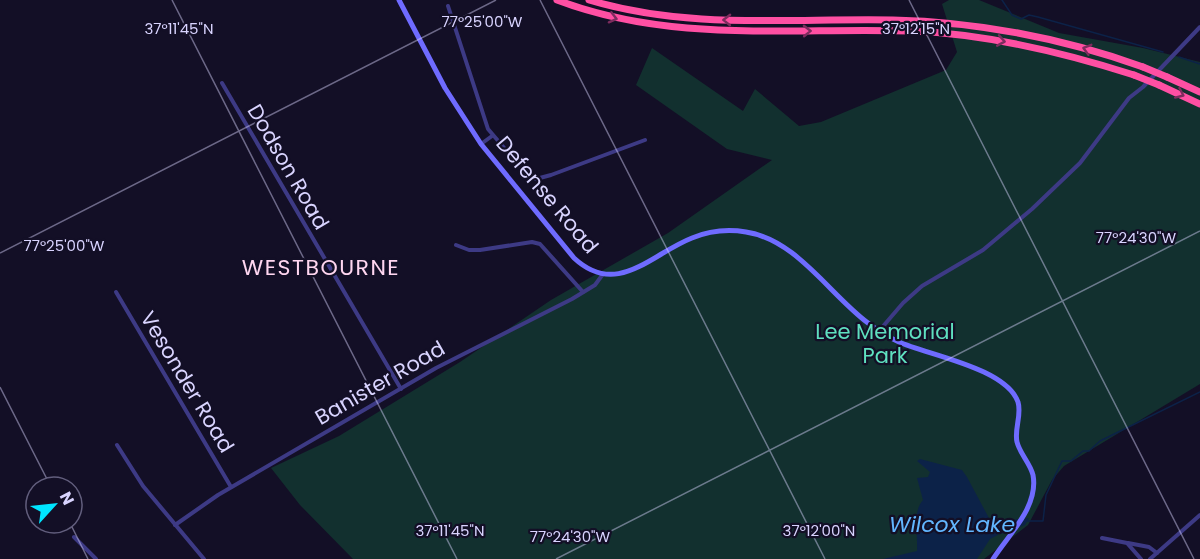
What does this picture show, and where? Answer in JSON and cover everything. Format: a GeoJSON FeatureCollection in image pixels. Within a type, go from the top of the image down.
{"type":"FeatureCollection","features":[{"type":"Feature","properties":{"kind":"highway"},"geometry":{"type":"LineString","coordinates":[[557,0],[616,19],[691,30],[888,30],[982,38],[1065,54],[1134,75],[1200,104]]}},
{"type":"Feature","properties":{"kind":"highway"},"geometry":{"type":"LineString","coordinates":[[589,0],[650,15],[696,20],[892,20],[964,24],[1057,41],[1143,67],[1200,92]]}},
{"type":"Feature","properties":{"kind":"street","name":"Defense Road"},"geometry":{"type":"LineString","coordinates":[[399,0],[449,95],[481,144],[574,258],[586,268],[603,274],[616,275],[627,272],[699,235],[722,231],[755,234],[771,240],[802,263],[879,331],[904,344],[961,363],[1010,389],[1018,403],[1018,445],[1033,477],[1032,491],[1025,511],[1011,537],[993,559]]}},
{"type":"Feature","properties":{"kind":"street"},"geometry":{"type":"LineString","coordinates":[[448,6],[478,101],[492,136],[528,176],[536,179],[612,154],[645,140]]}},
{"type":"Feature","properties":{"kind":"street"},"geometry":{"type":"LineString","coordinates":[[879,331],[903,303],[922,286],[983,250],[1025,216],[1080,163],[1119,109],[1200,27]]}},
{"type":"Feature","properties":{"kind":"street","name":"Dodson Road"},"geometry":{"type":"LineString","coordinates":[[222,83],[401,389]]}},
{"type":"Feature","properties":{"kind":"street"},"geometry":{"type":"LineString","coordinates":[[481,144],[492,136]]}},
{"type":"Feature","properties":{"kind":"street"},"geometry":{"type":"LineString","coordinates":[[456,245],[469,250],[532,242],[540,244],[583,292]]}},
{"type":"Feature","properties":{"kind":"street","name":"Banister Road"},"geometry":{"type":"LineString","coordinates":[[175,525],[231,487],[460,355],[518,329],[595,285],[603,274]]}},
{"type":"Feature","properties":{"kind":"street","name":"Vesonder Road"},"geometry":{"type":"LineString","coordinates":[[116,292],[231,487]]}},
{"type":"Feature","properties":{"kind":"street"},"geometry":{"type":"LineString","coordinates":[[117,445],[143,486],[204,559]]}},
{"type":"Feature","properties":{"kind":"street"},"geometry":{"type":"LineString","coordinates":[[1150,559],[1200,515]]}},
{"type":"Feature","properties":{"kind":"street"},"geometry":{"type":"LineString","coordinates":[[74,537],[96,559]]}},
{"type":"Feature","properties":{"kind":"street"},"geometry":{"type":"LineString","coordinates":[[1102,538],[1149,547],[1157,552]]}},
{"type":"Feature","properties":{"kind":"street"},"geometry":{"type":"LineString","coordinates":[[1127,543],[1140,559]]}},
{"type":"Feature","properties":{"kind":"green space","name":"Lee Memorial Park"},"geometry":{"type":"Polygon","coordinates":[[[949,0],[979,0],[1059,33],[1143,48],[1200,62],[1200,384],[1064,466],[1052,480],[1028,525],[984,559],[353,559],[300,505],[271,468],[339,436],[460,362],[551,300],[668,233],[772,160],[727,149],[636,85],[652,48],[743,111],[755,89],[799,126],[821,122],[946,70],[957,52],[942,4],[949,0]]]}},
{"type":"Feature","properties":{"kind":"water","name":"Wilcox Lake"},"geometry":{"type":"Polygon","coordinates":[[[920,459],[962,470],[967,477],[998,535],[990,539],[977,559],[883,559],[917,551],[917,517],[923,500],[917,478],[928,477],[930,472],[917,461],[920,459]]]}},
{"type":"Feature","properties":{"kind":"water"},"geometry":{"type":"Polygon","coordinates":[[[1029,518],[1025,525],[1001,534],[997,526],[1010,520],[1029,518]]]}},
{"type":"Feature","properties":{"kind":"waterway"},"geometry":{"type":"LineString","coordinates":[[1002,0],[1012,15],[1021,19],[1029,15],[1038,17],[1163,52]]}},
{"type":"Feature","properties":{"kind":"waterway"},"geometry":{"type":"LineString","coordinates":[[1179,57],[1200,64]]}},
{"type":"Feature","properties":{"kind":"waterway"},"geometry":{"type":"LineString","coordinates":[[1027,521],[1043,521],[1046,495],[1062,461],[1071,461],[1083,451],[1089,451],[1100,441],[1200,392]]}},
{"type":"Feature","properties":{"kind":"district","name":"WESTBOURNE"},"geometry":{"type":"Point","coordinates":[321,267]}}]}
